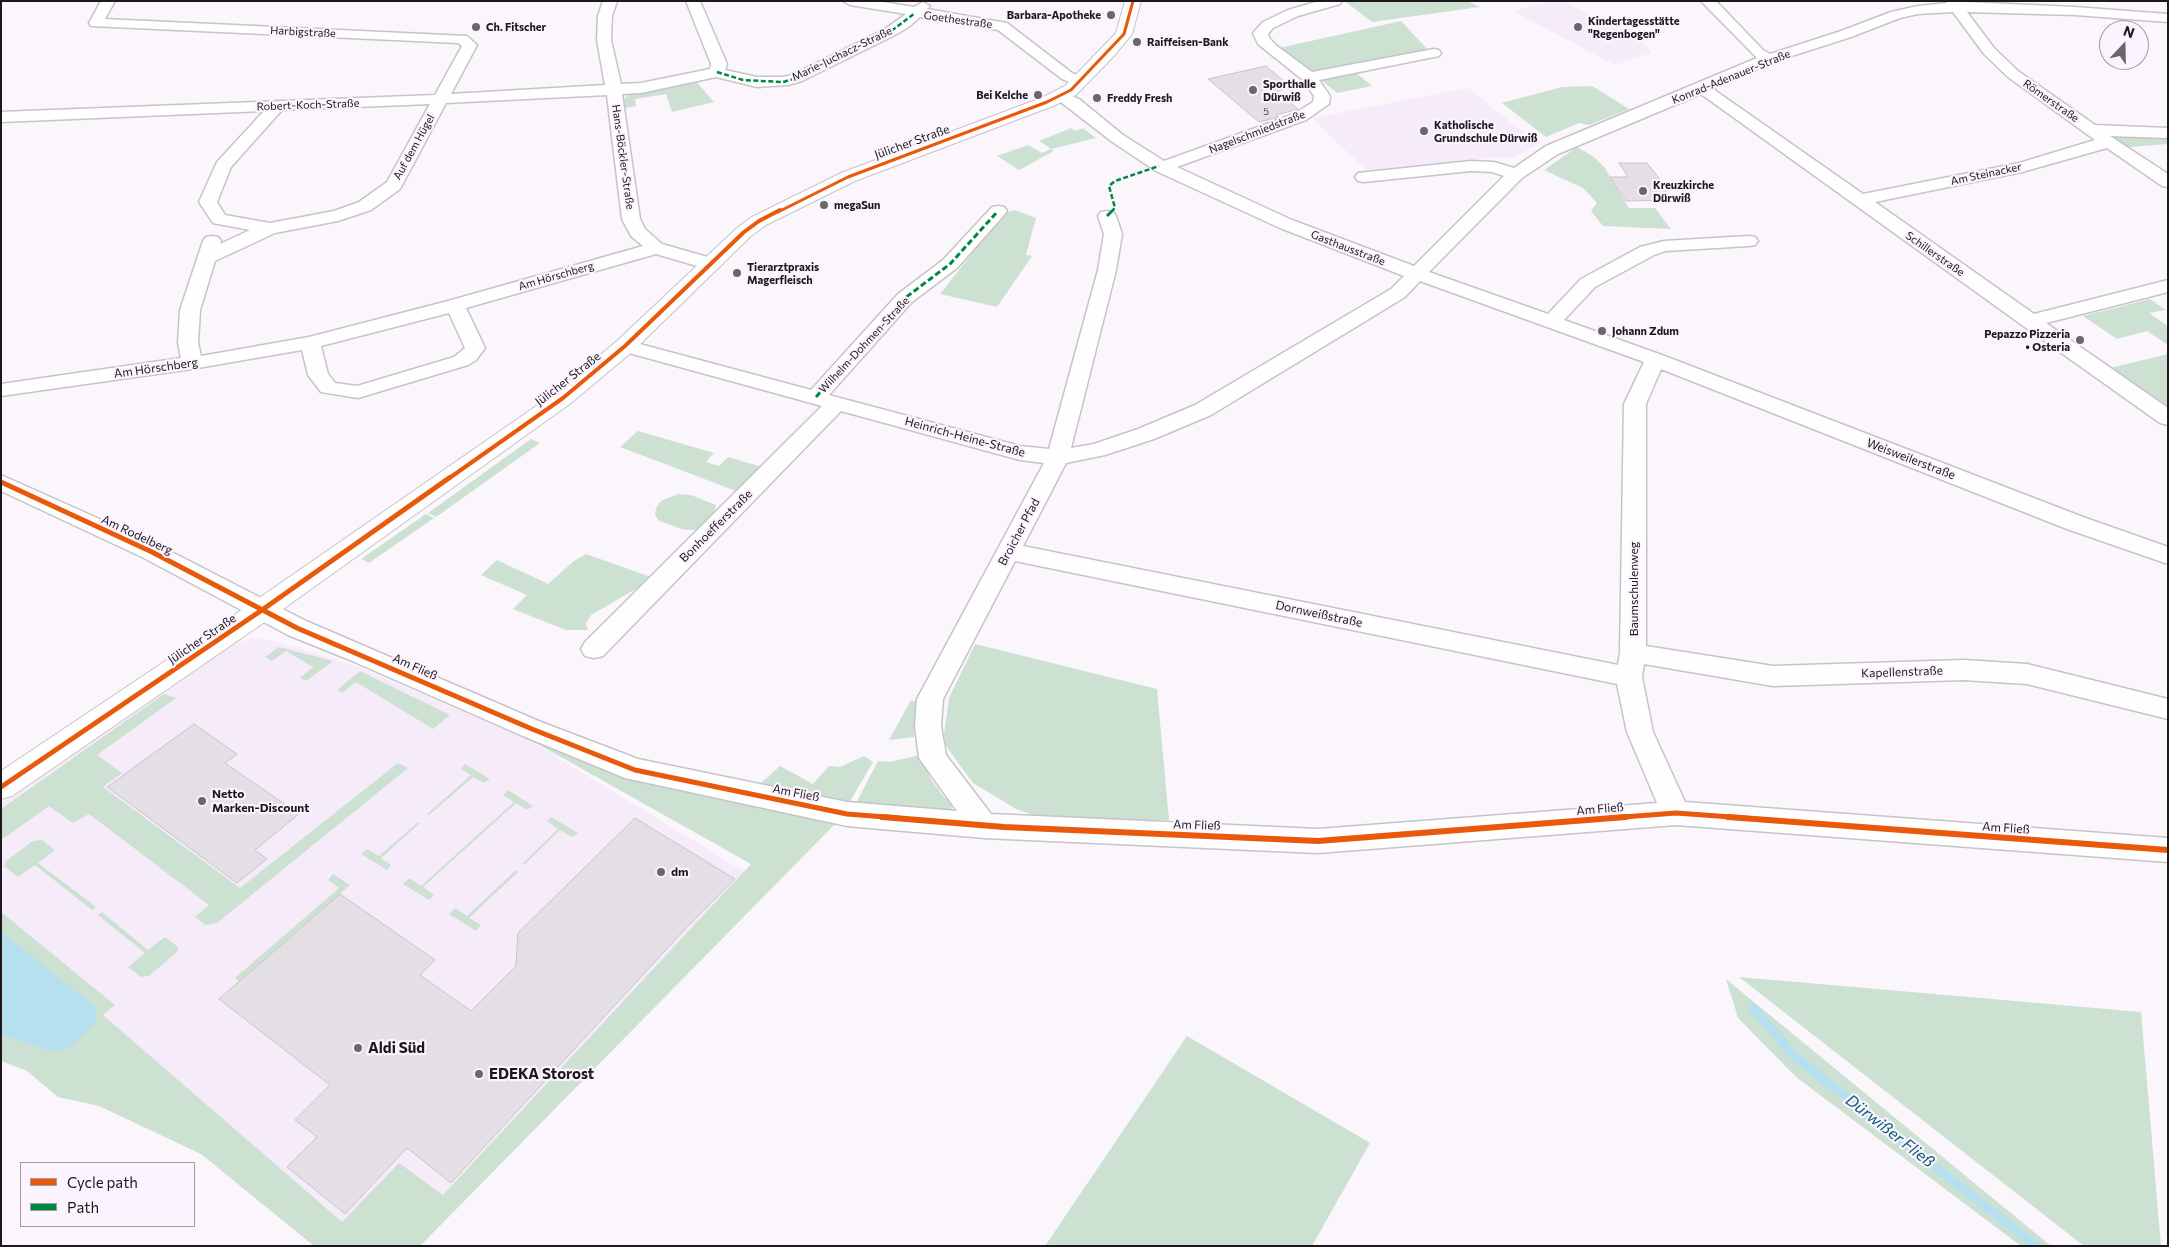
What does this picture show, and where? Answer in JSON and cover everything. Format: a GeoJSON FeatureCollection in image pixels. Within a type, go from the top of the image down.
{"type":"FeatureCollection","features":[{"type":"Feature","properties":{"kind":"street","name":"Harbigstraße"},"geometry":{"type":"LineString","coordinates":[[108,1],[96,23],[462,39],[468,41],[470,45],[441,99]]}},
{"type":"Feature","properties":{"kind":"street","name":"Hans-Böckler-Straße"},"geometry":{"type":"LineString","coordinates":[[610,1],[605,16],[604,40],[614,90],[631,219],[637,232],[656,248],[711,264]]}},
{"type":"Feature","properties":{"kind":"street"},"geometry":{"type":"LineString","coordinates":[[614,90],[641,88],[717,72],[719,64],[693,1]]}},
{"type":"Feature","properties":{"kind":"street","name":"Goethestraße"},"geometry":{"type":"LineString","coordinates":[[850,1],[915,14],[1002,26],[1068,76],[1080,81]]}},
{"type":"Feature","properties":{"kind":"street","name":"Marie-Juchacz-Straße"},"geometry":{"type":"LineString","coordinates":[[717,72],[743,80],[758,82],[784,82],[797,78],[890,32],[915,14],[928,1]]}},
{"type":"Feature","properties":{"kind":"street","name":"Jülicher Straße"},"geometry":{"type":"LineString","coordinates":[[1,787],[262,610],[563,398],[625,346],[711,264],[760,221],[834,183],[1061,96],[1080,81],[1124,34],[1133,1]]}},
{"type":"Feature","properties":{"kind":"street","name":"Nagelschmiedstraße"},"geometry":{"type":"LineString","coordinates":[[1162,167],[1256,134],[1312,111],[1321,104],[1322,96],[1309,78],[1263,41],[1260,33],[1268,25],[1293,13],[1335,1]]}},
{"type":"Feature","properties":{"kind":"street"},"geometry":{"type":"LineString","coordinates":[[1708,1],[1758,53],[1768,59]]}},
{"type":"Feature","properties":{"kind":"street","name":"Konrad-Adenauer-Straße"},"geometry":{"type":"LineString","coordinates":[[1418,274],[1516,174],[1552,150],[1768,59],[1846,34],[1896,15],[1954,4],[2168,18]]}},
{"type":"Feature","properties":{"kind":"street","name":"Römerstraße"},"geometry":{"type":"LineString","coordinates":[[1954,4],[1989,51],[2013,74],[2037,93],[2168,182]]}},
{"type":"Feature","properties":{"kind":"street"},"geometry":{"type":"LineString","coordinates":[[1309,78],[1434,53]]}},
{"type":"Feature","properties":{"kind":"street","name":"Schillerstraße"},"geometry":{"type":"LineString","coordinates":[[1702,88],[2168,418]]}},
{"type":"Feature","properties":{"kind":"street","name":"Robert-Koch-Straße"},"geometry":{"type":"LineString","coordinates":[[1,117],[614,90]]}},
{"type":"Feature","properties":{"kind":"street","name":"Gasthausstraße"},"geometry":{"type":"LineString","coordinates":[[1061,96],[1073,102],[1117,138],[1162,167],[1218,194],[1286,224],[1655,360]]}},
{"type":"Feature","properties":{"kind":"street","name":"Auf dem Hügel"},"geometry":{"type":"LineString","coordinates":[[208,257],[250,236],[271,228],[347,212],[364,206],[394,185],[441,99]]}},
{"type":"Feature","properties":{"kind":"street"},"geometry":{"type":"LineString","coordinates":[[192,363],[188,343],[190,310],[208,257],[218,219],[208,202],[223,166],[277,106]]}},
{"type":"Feature","properties":{"kind":"street"},"geometry":{"type":"LineString","coordinates":[[2094,130],[2168,132]]}},
{"type":"Feature","properties":{"kind":"street","name":"Am Steinacker"},"geometry":{"type":"LineString","coordinates":[[1860,200],[2022,167],[2098,144],[2118,148],[2159,148]]}},
{"type":"Feature","properties":{"kind":"street"},"geometry":{"type":"LineString","coordinates":[[1364,177],[1471,166],[1494,167],[1516,174]]}},
{"type":"Feature","properties":{"kind":"street","name":"Wilhelm-Dohmen-Straße"},"geometry":{"type":"LineString","coordinates":[[827,400],[905,298],[950,264],[998,211]]}},
{"type":"Feature","properties":{"kind":"street","name":"Broicher Pfad"},"geometry":{"type":"LineString","coordinates":[[984,826],[933,758],[928,726],[930,699],[1058,457],[1107,270],[1113,234],[1106,216]]}},
{"type":"Feature","properties":{"kind":"street","name":"Auf dem Hügel"},"geometry":{"type":"LineString","coordinates":[[218,219],[271,228]]}},
{"type":"Feature","properties":{"kind":"street"},"geometry":{"type":"LineString","coordinates":[[1551,322],[1588,283],[1647,251],[1664,246],[1750,241]]}},
{"type":"Feature","properties":{"kind":"street","name":"Am Hörschberg"},"geometry":{"type":"LineString","coordinates":[[1,390],[192,363],[310,343],[455,305],[656,248]]}},
{"type":"Feature","properties":{"kind":"street","name":"Heinrich-Heine-Straße"},"geometry":{"type":"LineString","coordinates":[[625,346],[1020,453],[1058,457],[1105,448],[1146,434],[1203,410],[1398,294],[1418,274]]}},
{"type":"Feature","properties":{"kind":"street"},"geometry":{"type":"LineString","coordinates":[[2029,321],[2168,286]]}},
{"type":"Feature","properties":{"kind":"street"},"geometry":{"type":"LineString","coordinates":[[310,343],[318,375],[328,388],[358,392],[461,361],[468,356],[475,348],[455,305]]}},
{"type":"Feature","properties":{"kind":"street","name":"Weisweilerstraße"},"geometry":{"type":"LineString","coordinates":[[1655,360],[2075,523],[2168,556]]}},
{"type":"Feature","properties":{"kind":"street","name":"Baumschulenweg"},"geometry":{"type":"LineString","coordinates":[[1655,360],[1635,404],[1631,665],[1640,732],[1676,813]]}},
{"type":"Feature","properties":{"kind":"street","name":"Bonhoefferstraße"},"geometry":{"type":"LineString","coordinates":[[594,649],[827,400]]}},
{"type":"Feature","properties":{"kind":"street","name":"Am Rodelberg"},"geometry":{"type":"LineString","coordinates":[[1,482],[152,552],[262,610]]}},
{"type":"Feature","properties":{"kind":"street","name":"Dornweißstraße"},"geometry":{"type":"LineString","coordinates":[[1009,551],[1631,665]]}},
{"type":"Feature","properties":{"kind":"street","name":"Am Fließ"},"geometry":{"type":"LineString","coordinates":[[262,610],[297,628],[359,653],[532,729],[635,770],[847,814],[984,826],[1318,840],[1676,813],[2168,850]]}},
{"type":"Feature","properties":{"kind":"street","name":"Kapellenstraße"},"geometry":{"type":"LineString","coordinates":[[1631,665],[1773,676],[1964,670],[2027,674],[2168,709]]}},
{"type":"Feature","properties":{"kind":"shaded area","name":"Kindertagesstätte \"Regenbogen\""},"geometry":{"type":"Polygon","coordinates":[[[1552,1],[1563,1],[1644,43],[1651,53],[1615,65],[1513,11],[1552,1]]]}},
{"type":"Feature","properties":{"kind":"shaded area","name":"Katholische Grundschule Dürwiß"},"geometry":{"type":"Polygon","coordinates":[[[1468,88],[1538,144],[1512,158],[1498,157],[1369,173],[1312,118],[1468,88]]]}},
{"type":"Feature","properties":{"kind":"shaded area"},"geometry":{"type":"Polygon","coordinates":[[[253,638],[279,642],[353,665],[524,737],[748,874],[406,1246],[314,1246],[1,947],[1,804],[234,644],[253,638]]]}},
{"type":"Feature","properties":{"kind":"green space"},"geometry":{"type":"Polygon","coordinates":[[[1467,1],[1480,7],[1372,22],[1346,2],[1467,1]]]}},
{"type":"Feature","properties":{"kind":"green space"},"geometry":{"type":"Polygon","coordinates":[[[1401,21],[1429,51],[1308,73],[1279,48],[1401,21]]]}},
{"type":"Feature","properties":{"kind":"green space"},"geometry":{"type":"Polygon","coordinates":[[[1355,72],[1372,86],[1337,93],[1320,79],[1355,72]]]}},
{"type":"Feature","properties":{"kind":"green space"},"geometry":{"type":"Polygon","coordinates":[[[694,79],[714,102],[672,112],[666,94],[635,99],[636,106],[625,108],[624,99],[627,95],[694,79]]]}},
{"type":"Feature","properties":{"kind":"green space"},"geometry":{"type":"Polygon","coordinates":[[[1592,86],[1629,109],[1589,125],[1579,123],[1546,137],[1502,103],[1562,87],[1592,86]]]}},
{"type":"Feature","properties":{"kind":"green space"},"geometry":{"type":"Polygon","coordinates":[[[1071,128],[1075,131],[1083,128],[1096,138],[1051,149],[1039,141],[1071,128]]]}},
{"type":"Feature","properties":{"kind":"green space"},"geometry":{"type":"Polygon","coordinates":[[[2114,134],[2168,134],[2168,144],[2131,147],[2123,145],[2112,138],[2114,134]]]}},
{"type":"Feature","properties":{"kind":"green space"},"geometry":{"type":"Polygon","coordinates":[[[1028,145],[1042,153],[1051,149],[1054,151],[1019,170],[997,156],[1028,145]]]}},
{"type":"Feature","properties":{"kind":"green space"},"geometry":{"type":"Polygon","coordinates":[[[1577,147],[1594,157],[1604,167],[1629,208],[1655,208],[1671,229],[1603,226],[1591,211],[1597,203],[1583,188],[1544,170],[1577,147]]]}},
{"type":"Feature","properties":{"kind":"green space"},"geometry":{"type":"Polygon","coordinates":[[[1015,210],[1036,218],[1026,255],[1032,256],[997,307],[940,294],[1003,214],[1015,210]]]}},
{"type":"Feature","properties":{"kind":"green space"},"geometry":{"type":"Polygon","coordinates":[[[2150,299],[2166,310],[2149,313],[2168,326],[2168,345],[2147,331],[2117,339],[2083,316],[2150,299]]]}},
{"type":"Feature","properties":{"kind":"green space"},"geometry":{"type":"Polygon","coordinates":[[[2168,354],[2168,413],[2106,369],[2168,354]]]}},
{"type":"Feature","properties":{"kind":"green space"},"geometry":{"type":"Polygon","coordinates":[[[638,431],[714,453],[706,462],[719,466],[728,457],[762,467],[736,491],[620,447],[638,431]]]}},
{"type":"Feature","properties":{"kind":"green space"},"geometry":{"type":"Polygon","coordinates":[[[531,439],[540,443],[436,517],[428,513],[531,439]]]}},
{"type":"Feature","properties":{"kind":"green space"},"geometry":{"type":"Polygon","coordinates":[[[678,494],[691,495],[716,505],[714,514],[697,530],[685,530],[659,521],[655,515],[656,508],[661,501],[678,494]]]}},
{"type":"Feature","properties":{"kind":"green space"},"geometry":{"type":"Polygon","coordinates":[[[426,514],[434,518],[369,563],[361,559],[426,514]]]}},
{"type":"Feature","properties":{"kind":"green space"},"geometry":{"type":"Polygon","coordinates":[[[586,554],[651,577],[641,586],[591,615],[586,624],[588,630],[566,630],[513,609],[527,595],[481,575],[497,560],[548,584],[574,561],[586,554]]]}},
{"type":"Feature","properties":{"kind":"green space"},"geometry":{"type":"Polygon","coordinates":[[[975,644],[1157,689],[1169,820],[1058,823],[1016,809],[973,783],[946,746],[944,734],[949,698],[975,644]]]}},
{"type":"Feature","properties":{"kind":"green space"},"geometry":{"type":"Polygon","coordinates":[[[279,647],[333,661],[306,681],[300,678],[313,667],[286,651],[272,661],[265,657],[279,647]]]}},
{"type":"Feature","properties":{"kind":"green space"},"geometry":{"type":"Polygon","coordinates":[[[360,671],[450,715],[433,729],[356,682],[342,693],[337,690],[360,671]]]}},
{"type":"Feature","properties":{"kind":"green space"},"geometry":{"type":"Polygon","coordinates":[[[164,694],[176,698],[97,755],[122,773],[103,787],[240,888],[398,763],[408,768],[217,923],[205,925],[195,917],[209,905],[89,814],[73,823],[49,806],[1,840],[1,809],[164,694]]]}},
{"type":"Feature","properties":{"kind":"green space"},"geometry":{"type":"Polygon","coordinates":[[[911,700],[917,702],[914,737],[889,740],[911,700]]]}},
{"type":"Feature","properties":{"kind":"green space"},"geometry":{"type":"Polygon","coordinates":[[[520,734],[837,822],[420,1246],[314,1246],[201,1154],[99,1106],[58,1097],[27,1071],[1,1061],[1,912],[115,1005],[103,1015],[342,1222],[399,1163],[443,1195],[751,864],[520,734]]]}},
{"type":"Feature","properties":{"kind":"green space"},"geometry":{"type":"Polygon","coordinates":[[[919,755],[931,779],[943,796],[951,803],[952,813],[853,809],[878,761],[890,762],[919,755]]]}},
{"type":"Feature","properties":{"kind":"green space"},"geometry":{"type":"Polygon","coordinates":[[[864,756],[873,762],[846,808],[753,790],[780,766],[813,784],[829,766],[840,767],[864,756]]]}},
{"type":"Feature","properties":{"kind":"green space"},"geometry":{"type":"Polygon","coordinates":[[[465,764],[490,779],[484,783],[473,777],[429,815],[427,814],[471,775],[461,769],[465,764]]]}},
{"type":"Feature","properties":{"kind":"green space"},"geometry":{"type":"Polygon","coordinates":[[[508,790],[533,806],[527,810],[516,803],[423,887],[434,895],[429,900],[403,884],[409,878],[421,886],[514,802],[503,795],[508,790]]]}},
{"type":"Feature","properties":{"kind":"green space"},"geometry":{"type":"Polygon","coordinates":[[[551,817],[578,833],[572,837],[560,830],[524,865],[522,864],[558,829],[547,821],[551,817]]]}},
{"type":"Feature","properties":{"kind":"green space"},"geometry":{"type":"Polygon","coordinates":[[[418,822],[420,823],[381,858],[391,865],[387,870],[361,854],[367,849],[379,856],[418,822]]]}},
{"type":"Feature","properties":{"kind":"green space"},"geometry":{"type":"Polygon","coordinates":[[[42,840],[55,850],[38,863],[96,907],[92,910],[35,865],[18,877],[4,866],[6,861],[33,841],[42,840]]]}},
{"type":"Feature","properties":{"kind":"green space"},"geometry":{"type":"Polygon","coordinates":[[[516,870],[518,872],[469,918],[481,925],[476,931],[449,914],[455,908],[467,916],[516,870]]]}},
{"type":"Feature","properties":{"kind":"green space"},"geometry":{"type":"Polygon","coordinates":[[[333,874],[350,885],[239,981],[235,978],[339,888],[328,880],[333,874]]]}},
{"type":"Feature","properties":{"kind":"green space"},"geometry":{"type":"Polygon","coordinates":[[[102,912],[148,950],[165,937],[178,947],[177,952],[149,976],[141,977],[128,967],[145,953],[98,915],[102,912]]]}},
{"type":"Feature","properties":{"kind":"green space"},"geometry":{"type":"Polygon","coordinates":[[[1739,977],[2141,1012],[2161,1246],[2084,1246],[1739,977]]]}},
{"type":"Feature","properties":{"kind":"green space"},"geometry":{"type":"Polygon","coordinates":[[[1726,979],[2051,1246],[2021,1246],[1796,1077],[1738,1018],[1726,979]]]}},
{"type":"Feature","properties":{"kind":"green space"},"geometry":{"type":"Polygon","coordinates":[[[1187,1036],[1370,1143],[1312,1246],[1045,1246],[1187,1036]]]}},
{"type":"Feature","properties":{"kind":"water"},"geometry":{"type":"Polygon","coordinates":[[[1,932],[97,1008],[95,1023],[69,1048],[50,1051],[1,1035],[1,932]]]}},
{"type":"Feature","properties":{"kind":"building","name":"Sporthalle Dürwiß"},"geometry":{"type":"Polygon","coordinates":[[[1266,66],[1292,88],[1277,91],[1298,109],[1276,115],[1279,117],[1259,122],[1208,79],[1266,66]]]}},
{"type":"Feature","properties":{"kind":"building","name":"Kreuzkirche Dürwiß"},"geometry":{"type":"Polygon","coordinates":[[[1619,163],[1647,163],[1662,182],[1660,182],[1672,200],[1626,201],[1610,177],[1628,177],[1619,163]]]}},
{"type":"Feature","properties":{"kind":"building","name":"Netto Marken-Discount"},"geometry":{"type":"Polygon","coordinates":[[[194,724],[237,754],[225,763],[299,814],[255,850],[267,859],[237,883],[107,787],[194,724]]]}},
{"type":"Feature","properties":{"kind":"building"},"geometry":{"type":"Polygon","coordinates":[[[635,818],[735,879],[687,927],[451,1183],[407,1148],[345,1214],[287,1167],[317,1137],[295,1120],[330,1085],[219,999],[340,894],[435,960],[420,975],[471,1011],[516,966],[518,933],[635,818]]]}},
{"type":"Feature","properties":{"kind":"waterway","name":"Dürwißer Fließ"},"geometry":{"type":"LineString","coordinates":[[1753,1008],[1794,1056],[2036,1246]]}},
{"type":"Feature","properties":{"kind":"marked path"},"geometry":{"type":"LineString","coordinates":[[717,72],[743,80],[783,82],[797,78],[890,32],[915,13]]}},
{"type":"Feature","properties":{"kind":"marked path"},"geometry":{"type":"LineString","coordinates":[[1107,216],[1115,208],[1109,186],[1115,181],[1159,166]]}},
{"type":"Feature","properties":{"kind":"marked path"},"geometry":{"type":"LineString","coordinates":[[816,397],[905,298],[950,264],[998,211]]}},
{"type":"Feature","properties":{"kind":"cycle path"},"geometry":{"type":"LineString","coordinates":[[1,787],[262,610],[563,398],[625,346],[744,232],[759,221],[848,177],[1047,102],[1071,90],[1124,34],[1133,1]]}},
{"type":"Feature","properties":{"kind":"cycle path"},"geometry":{"type":"LineString","coordinates":[[1,482],[152,552],[297,628],[359,653],[532,729],[635,770],[847,814],[1004,827],[1318,841],[1676,813],[2168,850]]}},
{"type":"Feature","properties":{"kind":"place","name":"Barbara-Apotheke"},"geometry":{"type":"Point","coordinates":[1111,15]}},
{"type":"Feature","properties":{"kind":"place","name":"Ch. Fitscher"},"geometry":{"type":"Point","coordinates":[476,27]}},
{"type":"Feature","properties":{"kind":"place","name":"Kindertagesstätte \"Regenbogen\""},"geometry":{"type":"Point","coordinates":[1578,27]}},
{"type":"Feature","properties":{"kind":"place","name":"Raiffeisen-Bank"},"geometry":{"type":"Point","coordinates":[1137,42]}},
{"type":"Feature","properties":{"kind":"place","name":"Sporthalle Dürwiß"},"geometry":{"type":"Point","coordinates":[1253,90]}},
{"type":"Feature","properties":{"kind":"place","name":"Bei Kelche"},"geometry":{"type":"Point","coordinates":[1038,95]}},
{"type":"Feature","properties":{"kind":"place","name":"Freddy Fresh"},"geometry":{"type":"Point","coordinates":[1097,98]}},
{"type":"Feature","properties":{"kind":"place","name":"Katholische Grundschule Dürwiß"},"geometry":{"type":"Point","coordinates":[1424,131]}},
{"type":"Feature","properties":{"kind":"place","name":"Kreuzkirche Dürwiß"},"geometry":{"type":"Point","coordinates":[1643,191]}},
{"type":"Feature","properties":{"kind":"place","name":"megaSun"},"geometry":{"type":"Point","coordinates":[824,205]}},
{"type":"Feature","properties":{"kind":"place","name":"Tierarztpraxis Magerfleisch"},"geometry":{"type":"Point","coordinates":[737,273]}},
{"type":"Feature","properties":{"kind":"place","name":"Johann Zdum"},"geometry":{"type":"Point","coordinates":[1602,331]}},
{"type":"Feature","properties":{"kind":"place","name":"Pepazzo Pizzeria • Osteria"},"geometry":{"type":"Point","coordinates":[2080,340]}},
{"type":"Feature","properties":{"kind":"place","name":"Netto Marken-Discount"},"geometry":{"type":"Point","coordinates":[202,801]}},
{"type":"Feature","properties":{"kind":"place","name":"dm"},"geometry":{"type":"Point","coordinates":[661,872]}},
{"type":"Feature","properties":{"kind":"place","name":"Aldi Süd"},"geometry":{"type":"Point","coordinates":[358,1048]}},
{"type":"Feature","properties":{"kind":"place","name":"EDEKA Storost"},"geometry":{"type":"Point","coordinates":[479,1074]}}]}
